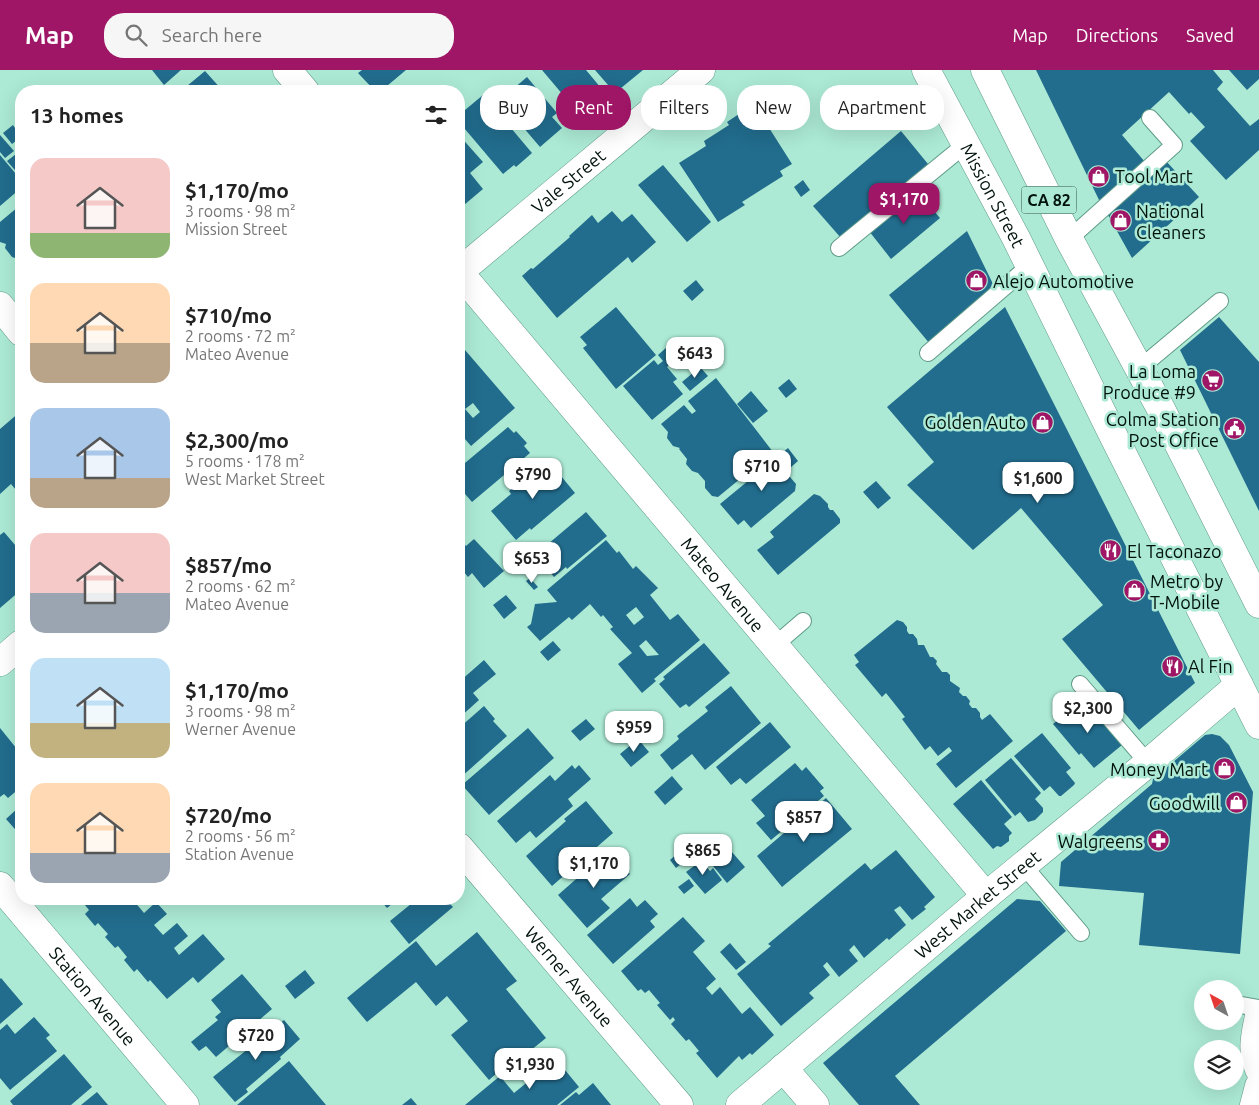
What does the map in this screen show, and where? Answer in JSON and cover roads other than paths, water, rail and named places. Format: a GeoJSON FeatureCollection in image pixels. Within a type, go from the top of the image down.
{"type":"FeatureCollection","features":[{"type":"Feature","properties":{"kind":"street"},"geometry":{"type":"LineString","coordinates":[[287,70],[300,85]]}},
{"type":"Feature","properties":{"kind":"street","name":"Vale Street"},"geometry":{"type":"LineString","coordinates":[[465,267],[701,70]]}},
{"type":"Feature","properties":{"kind":"street","name":"Mission Street"},"geometry":{"type":"LineString","coordinates":[[926,70],[1029,266],[1259,725]]}},
{"type":"Feature","properties":{"kind":"street","name":"CA 82"},"geometry":{"type":"LineString","coordinates":[[985,70],[1069,239],[1140,368],[1259,604]]}},
{"type":"Feature","properties":{"kind":"street","name":"Mateo Avenue"},"geometry":{"type":"LineString","coordinates":[[465,279],[986,896]]}},
{"type":"Feature","properties":{"kind":"street"},"geometry":{"type":"LineString","coordinates":[[0,306],[15,325]]}},
{"type":"Feature","properties":{"kind":"street"},"geometry":{"type":"LineString","coordinates":[[0,662],[15,649]]}},
{"type":"Feature","properties":{"kind":"street","name":"West Market Street"},"geometry":{"type":"LineString","coordinates":[[740,1105],[1239,685]]}},
{"type":"Feature","properties":{"kind":"street","name":"Werner Avenue"},"geometry":{"type":"LineString","coordinates":[[465,855],[679,1105]]}},
{"type":"Feature","properties":{"kind":"street","name":"Station Avenue"},"geometry":{"type":"LineString","coordinates":[[0,886],[15,904]]}},
{"type":"Feature","properties":{"kind":"street","name":"Station Avenue"},"geometry":{"type":"LineString","coordinates":[[16,905],[185,1105]]}},
{"type":"Feature","properties":{"kind":"street"},"geometry":{"type":"LineString","coordinates":[[1259,1016],[1253,1047],[1259,1069]]}},
{"type":"Feature","properties":{"kind":"street"},"geometry":{"type":"LineString","coordinates":[[783,1068],[815,1105]]}},
{"type":"Feature","properties":{"kind":"street"},"geometry":{"type":"LineString","coordinates":[[1254,1105],[1259,1086]]}},
{"type":"Feature","properties":{"kind":"lane"},"geometry":{"type":"LineString","coordinates":[[1069,239],[1174,145],[1150,118]]}},
{"type":"Feature","properties":{"kind":"lane"},"geometry":{"type":"LineString","coordinates":[[839,248],[966,144]]}},
{"type":"Feature","properties":{"kind":"lane"},"geometry":{"type":"LineString","coordinates":[[928,353],[1029,266]]}},
{"type":"Feature","properties":{"kind":"lane"},"geometry":{"type":"LineString","coordinates":[[1140,368],[1220,300]]}},
{"type":"Feature","properties":{"kind":"lane"},"geometry":{"type":"LineString","coordinates":[[774,646],[803,621]]}},
{"type":"Feature","properties":{"kind":"lane"},"geometry":{"type":"LineString","coordinates":[[1080,684],[1148,763]]}},
{"type":"Feature","properties":{"kind":"lane"},"geometry":{"type":"LineString","coordinates":[[1023,865],[1081,932]]}},
{"type":"Feature","properties":{"kind":"lane"},"geometry":{"type":"LineString","coordinates":[[1244,1006],[1259,1008]]}},
{"type":"Feature","properties":{"kind":"place","name":"Tool Mart"},"geometry":{"type":"Point","coordinates":[1099,176]}},
{"type":"Feature","properties":{"kind":"place","name":"National Cleaners"},"geometry":{"type":"Point","coordinates":[1120,221]}},
{"type":"Feature","properties":{"kind":"place","name":"Alejo Automotive"},"geometry":{"type":"Point","coordinates":[977,281]}},
{"type":"Feature","properties":{"kind":"place","name":"La Loma Produce #9"},"geometry":{"type":"Point","coordinates":[1212,381]}},
{"type":"Feature","properties":{"kind":"place","name":"Golden Auto"},"geometry":{"type":"Point","coordinates":[1042,422]}},
{"type":"Feature","properties":{"kind":"place","name":"Colma Station Post Office"},"geometry":{"type":"Point","coordinates":[1235,429]}},
{"type":"Feature","properties":{"kind":"place","name":"El Taconazo"},"geometry":{"type":"Point","coordinates":[1111,551]}},
{"type":"Feature","properties":{"kind":"place","name":"Metro by T-Mobile"},"geometry":{"type":"Point","coordinates":[1134,591]}},
{"type":"Feature","properties":{"kind":"place","name":"Al Fin"},"geometry":{"type":"Point","coordinates":[1172,666]}},
{"type":"Feature","properties":{"kind":"place","name":"Money Mart"},"geometry":{"type":"Point","coordinates":[1224,769]}},
{"type":"Feature","properties":{"kind":"place","name":"Goodwill"},"geometry":{"type":"Point","coordinates":[1236,803]}},
{"type":"Feature","properties":{"kind":"place","name":"Walgreens"},"geometry":{"type":"Point","coordinates":[1159,841]}}]}
